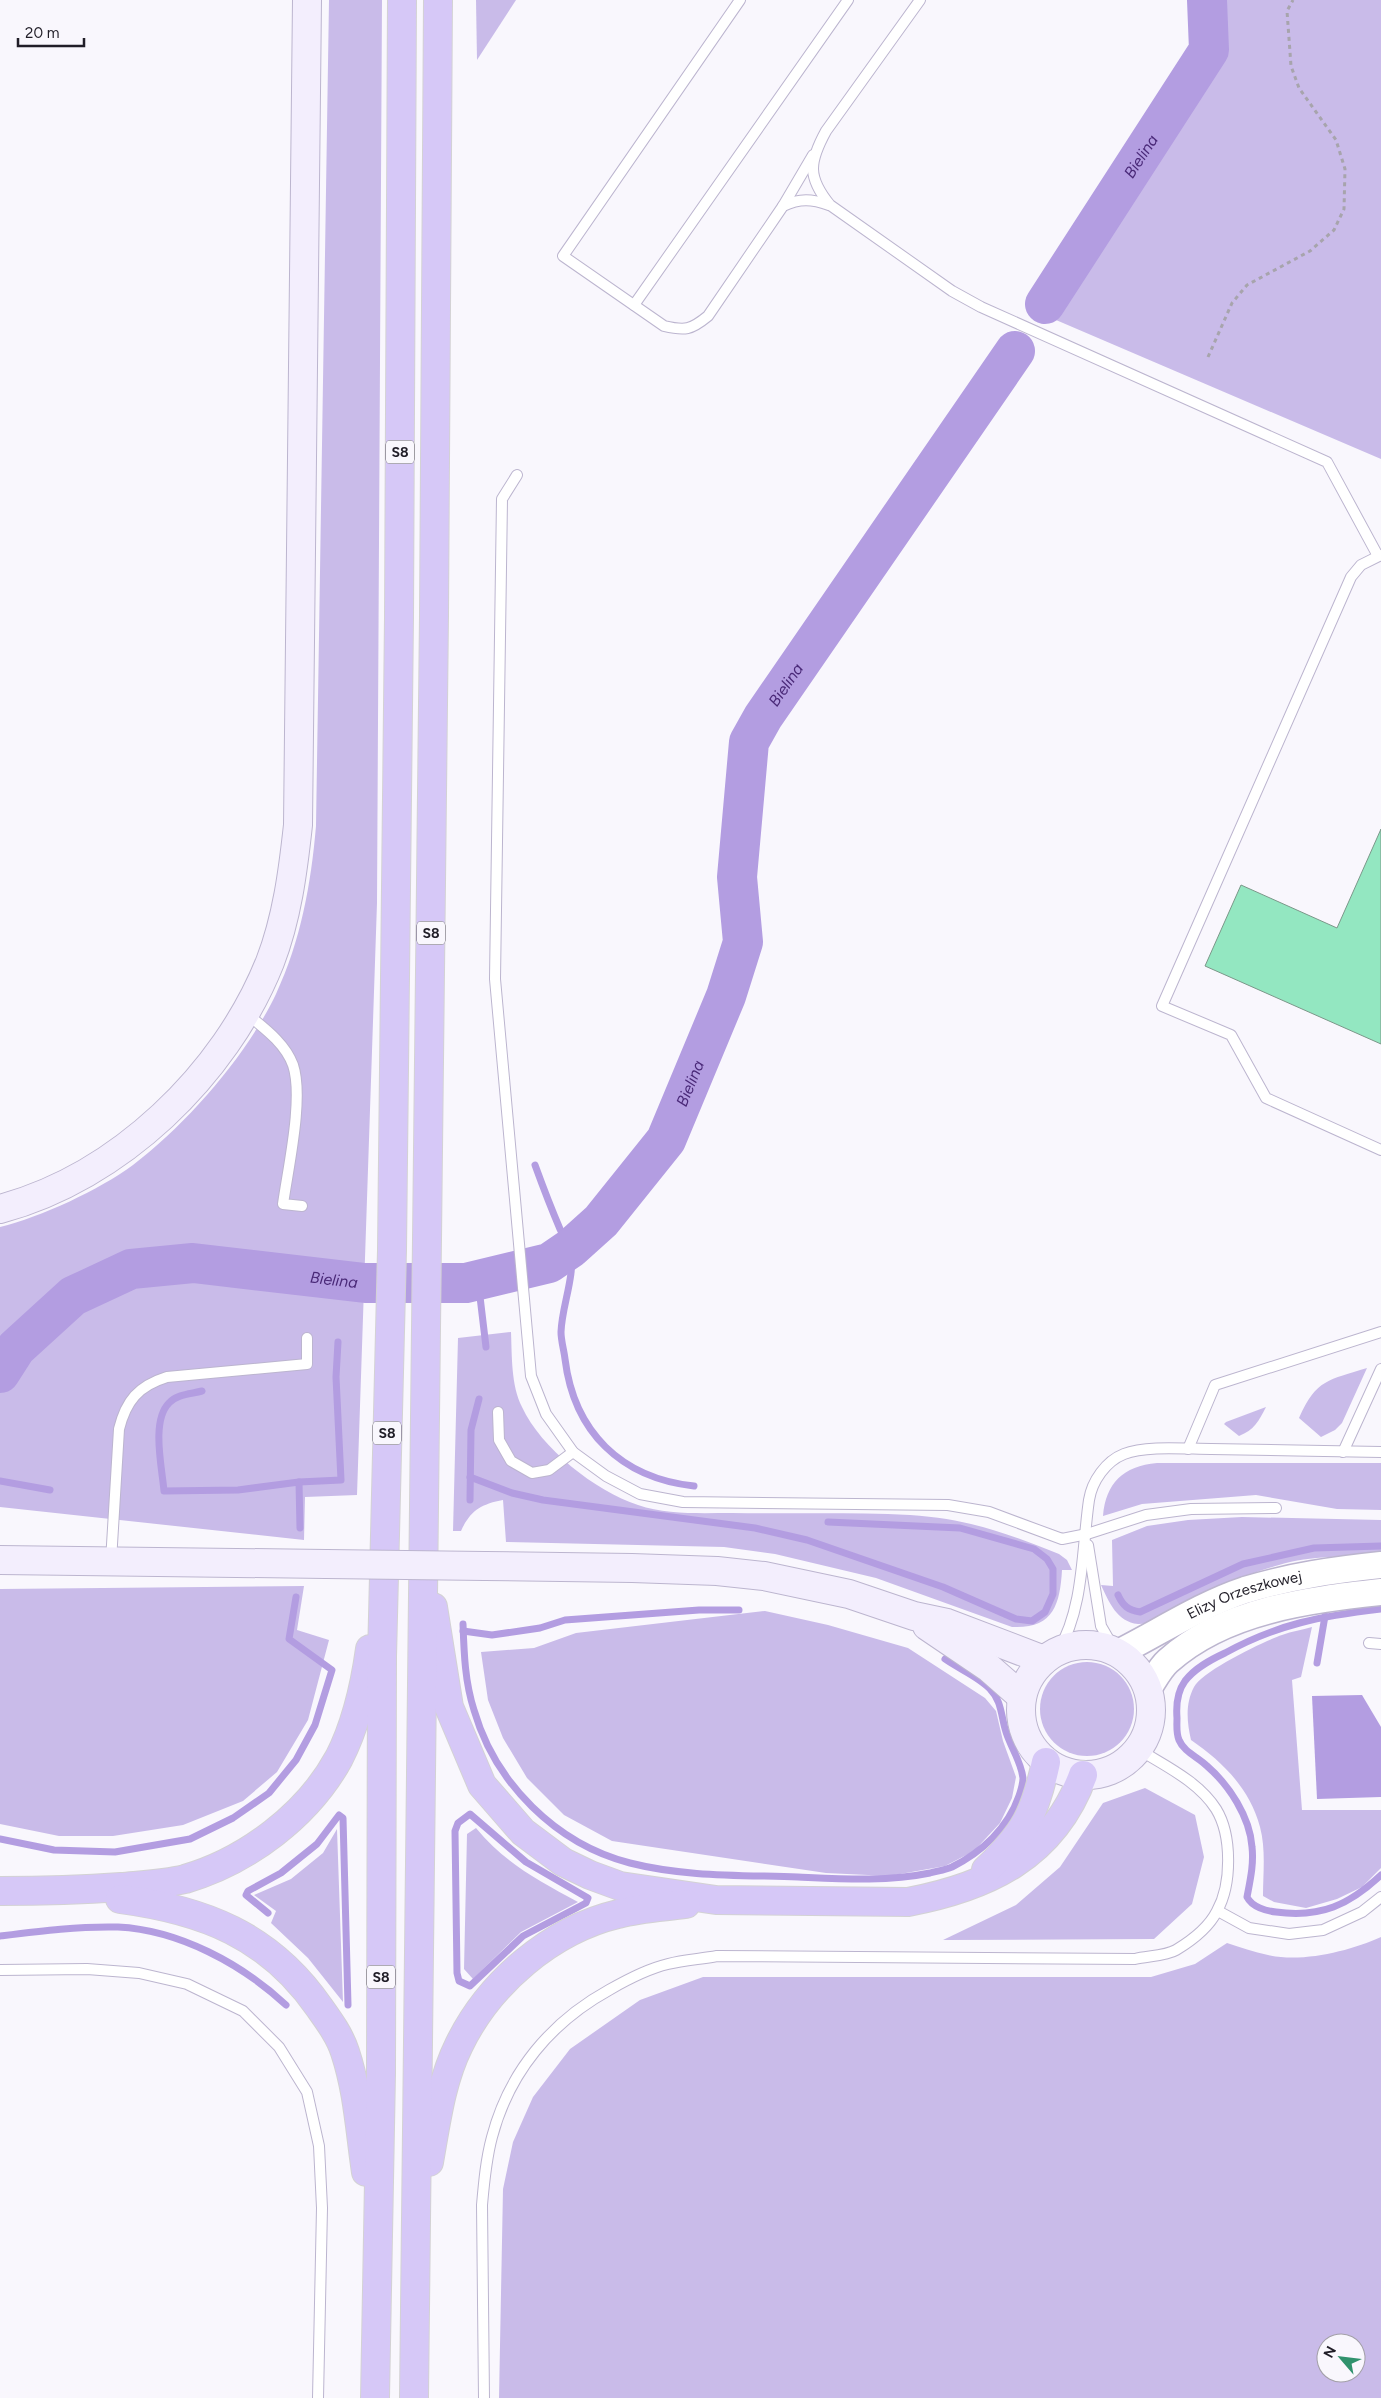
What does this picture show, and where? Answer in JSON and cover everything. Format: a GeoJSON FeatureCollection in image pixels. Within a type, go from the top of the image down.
{"type":"FeatureCollection","features":[{"type":"Feature","properties":{"kind":"highway","name":"S8"},"geometry":{"type":"LineString","coordinates":[[375,2398],[381,2073],[383,1556],[392,1250],[399,607],[402,0]]}},
{"type":"Feature","properties":{"kind":"highway","name":"S8"},"geometry":{"type":"LineString","coordinates":[[414,2398],[422,1554],[428,1250],[438,0]]}},
{"type":"Feature","properties":{"kind":"highway"},"geometry":{"type":"LineString","coordinates":[[422,1554],[439,1635],[449,1707],[482,1785],[523,1832],[563,1862],[590,1875],[620,1886],[716,1900],[908,1902],[938,1896],[969,1886],[1011,1867],[1029,1854],[1058,1822],[1070,1804],[1083,1775]]}},
{"type":"Feature","properties":{"kind":"highway"},"geometry":{"type":"LineString","coordinates":[[0,1891],[64,1892],[153,1885],[184,1879],[245,1854],[298,1810],[322,1783],[339,1758],[350,1732],[368,1667],[383,1556]]}},
{"type":"Feature","properties":{"kind":"highway"},"geometry":{"type":"LineString","coordinates":[[969,1886],[1004,1854],[1025,1826],[1039,1796],[1046,1762]]}},
{"type":"Feature","properties":{"kind":"highway"},"geometry":{"type":"LineString","coordinates":[[64,1892],[162,1904],[190,1912],[216,1922],[260,1945],[302,1982],[332,2025],[344,2050],[353,2077],[378,2258]]}},
{"type":"Feature","properties":{"kind":"highway"},"geometry":{"type":"LineString","coordinates":[[414,2257],[436,2118],[445,2082],[458,2046],[474,2016],[522,1963],[553,1942],[585,1926],[618,1914],[716,1900]]}},
{"type":"Feature","properties":{"kind":"main road"},"geometry":{"type":"LineString","coordinates":[[0,1208],[18,1204],[67,1182],[119,1151],[156,1122],[206,1070],[245,1013],[270,962],[279,934],[294,866],[298,825],[307,0]]}},
{"type":"Feature","properties":{"kind":"main road"},"geometry":{"type":"LineString","coordinates":[[0,1560],[632,1568],[717,1571],[764,1576],[849,1594],[914,1616],[947,1623],[1051,1655]]}},
{"type":"Feature","properties":{"kind":"main road"},"geometry":{"type":"LineString","coordinates":[[914,1616],[989,1668],[1022,1697]]}},
{"type":"Feature","properties":{"kind":"main road"},"geometry":{"type":"LineString","coordinates":[[1097,1645],[1117,1652],[1136,1668],[1148,1689],[1151,1710],[1148,1730],[1138,1749],[1123,1764],[1104,1773],[1083,1775],[1063,1771],[1046,1762],[1033,1749],[1025,1733],[1021,1715],[1022,1697],[1030,1677],[1051,1655],[1075,1646],[1097,1645]]}},
{"type":"Feature","properties":{"kind":"street","name":"Elizy Orzeszkowej"},"geometry":{"type":"LineString","coordinates":[[1117,1652],[1152,1633],[1244,1591],[1313,1572],[1381,1565]]}},
{"type":"Feature","properties":{"kind":"street","name":"Elizy Orzeszkowej"},"geometry":{"type":"LineString","coordinates":[[1148,1689],[1166,1662],[1188,1645],[1212,1632],[1259,1614],[1312,1600],[1381,1592]]}},
{"type":"Feature","properties":{"kind":"lane"},"geometry":{"type":"LineString","coordinates":[[740,0],[563,256],[664,326],[682,330],[695,326],[708,316],[784,206],[826,131],[920,0]]}},
{"type":"Feature","properties":{"kind":"lane"},"geometry":{"type":"LineString","coordinates":[[634,305],[848,0]]}},
{"type":"Feature","properties":{"kind":"lane"},"geometry":{"type":"LineString","coordinates":[[815,153],[813,171],[817,190],[830,205],[952,291],[981,307],[1328,462],[1379,556],[1361,565],[1351,577],[1162,1006],[1231,1036],[1266,1098],[1381,1150]]}},
{"type":"Feature","properties":{"kind":"lane"},"geometry":{"type":"LineString","coordinates":[[784,206],[796,200],[814,200],[830,205]]}},
{"type":"Feature","properties":{"kind":"lane"},"geometry":{"type":"LineString","coordinates":[[517,475],[502,499],[495,979],[522,1301],[531,1376],[546,1414],[572,1452],[606,1476],[640,1494],[683,1502],[948,1505],[988,1512],[1062,1540],[1146,1515],[1191,1509],[1276,1508]]}},
{"type":"Feature","properties":{"kind":"lane"},"geometry":{"type":"LineString","coordinates":[[245,1013],[280,1044],[292,1065],[296,1090],[283,1204],[302,1206]]}},
{"type":"Feature","properties":{"kind":"lane"},"geometry":{"type":"LineString","coordinates":[[1188,1449],[1215,1386],[1381,1332]]}},
{"type":"Feature","properties":{"kind":"lane"},"geometry":{"type":"LineString","coordinates":[[111,1562],[119,1429],[123,1414],[131,1398],[151,1382],[167,1377],[307,1364],[307,1338]]}},
{"type":"Feature","properties":{"kind":"lane"},"geometry":{"type":"LineString","coordinates":[[1343,1452],[1381,1369]]}},
{"type":"Feature","properties":{"kind":"lane"},"geometry":{"type":"LineString","coordinates":[[498,1412],[500,1440],[503,1447],[511,1461],[532,1473],[550,1470],[572,1452]]}},
{"type":"Feature","properties":{"kind":"lane"},"geometry":{"type":"LineString","coordinates":[[1051,1655],[1067,1637],[1080,1579],[1087,1534],[1089,1498],[1097,1477],[1109,1463],[1124,1454],[1142,1450],[1381,1452]]}},
{"type":"Feature","properties":{"kind":"lane"},"geometry":{"type":"LineString","coordinates":[[1087,1534],[1101,1626],[1117,1652]]}},
{"type":"Feature","properties":{"kind":"lane"},"geometry":{"type":"LineString","coordinates":[[1369,1643],[1381,1644]]}},
{"type":"Feature","properties":{"kind":"lane"},"geometry":{"type":"LineString","coordinates":[[484,2398],[482,2205],[492,2136],[507,2099],[525,2064],[550,2032],[584,2004],[633,1976],[668,1964],[717,1956],[1135,1959],[1174,1951],[1200,1932],[1218,1911],[1227,1879],[1229,1843],[1216,1809],[1196,1786],[1138,1749]]}},
{"type":"Feature","properties":{"kind":"lane"},"geometry":{"type":"LineString","coordinates":[[1218,1911],[1249,1928],[1289,1934],[1323,1930],[1362,1912],[1381,1897]]}},
{"type":"Feature","properties":{"kind":"lane"},"geometry":{"type":"LineString","coordinates":[[0,1970],[86,1969],[139,1972],[187,1984],[243,2011],[279,2047],[307,2092],[319,2146],[322,2208],[318,2398]]}},
{"type":"Feature","properties":{"kind":"path"},"geometry":{"type":"LineString","coordinates":[[1208,358],[1232,302],[1246,285],[1310,251],[1334,230],[1344,209],[1345,169],[1336,140],[1299,88],[1291,66],[1287,11],[1293,0]]}},
{"type":"Feature","properties":{"kind":"shaded area"},"geometry":{"type":"Polygon","coordinates":[[[329,0],[382,0],[377,903],[357,1495],[305,1497],[304,1540],[0,1507],[0,1227],[51,1210],[104,1184],[133,1165],[174,1130],[214,1087],[249,1041],[264,1017],[285,974],[304,912],[316,826],[329,0]]]}},
{"type":"Feature","properties":{"kind":"shaded area"},"geometry":{"type":"Polygon","coordinates":[[[476,0],[516,0],[477,60],[476,0]]]}},
{"type":"Feature","properties":{"kind":"shaded area"},"geometry":{"type":"Polygon","coordinates":[[[1216,0],[1381,0],[1381,459],[1056,320],[1072,289],[1218,45],[1216,0]]]}},
{"type":"Feature","properties":{"kind":"shaded area"},"geometry":{"type":"Polygon","coordinates":[[[511,1332],[513,1370],[518,1398],[531,1422],[542,1438],[571,1466],[604,1490],[621,1498],[649,1508],[684,1513],[888,1514],[951,1520],[1004,1533],[1059,1554],[1067,1560],[1072,1570],[1062,1570],[1056,1604],[1052,1612],[1045,1619],[1037,1624],[1026,1627],[1012,1627],[876,1578],[775,1554],[724,1547],[506,1542],[503,1500],[482,1506],[472,1513],[461,1531],[453,1531],[458,1338],[511,1332]]]}},
{"type":"Feature","properties":{"kind":"shaded area"},"geometry":{"type":"Polygon","coordinates":[[[1367,1368],[1342,1423],[1335,1430],[1321,1437],[1299,1418],[1311,1395],[1318,1388],[1333,1379],[1367,1368]]]}},
{"type":"Feature","properties":{"kind":"shaded area"},"geometry":{"type":"Polygon","coordinates":[[[1266,1407],[1256,1424],[1249,1431],[1239,1436],[1224,1424],[1226,1422],[1266,1407]]]}},
{"type":"Feature","properties":{"kind":"shaded area"},"geometry":{"type":"Polygon","coordinates":[[[1157,1463],[1381,1463],[1381,1510],[1337,1509],[1256,1495],[1142,1504],[1103,1516],[1108,1494],[1118,1478],[1135,1468],[1157,1463]]]}},
{"type":"Feature","properties":{"kind":"shaded area"},"geometry":{"type":"Polygon","coordinates":[[[1242,1517],[1381,1520],[1381,1555],[1316,1558],[1279,1565],[1231,1582],[1146,1623],[1138,1624],[1124,1619],[1107,1598],[1101,1585],[1113,1586],[1112,1540],[1147,1526],[1188,1520],[1242,1517]]]}},
{"type":"Feature","properties":{"kind":"shaded area"},"geometry":{"type":"Polygon","coordinates":[[[304,1586],[297,1630],[329,1640],[308,1720],[277,1772],[243,1801],[183,1825],[113,1836],[59,1836],[0,1824],[0,1589],[304,1586]]]}},
{"type":"Feature","properties":{"kind":"shaded area"},"geometry":{"type":"Polygon","coordinates":[[[765,1611],[828,1625],[908,1648],[985,1698],[996,1711],[1003,1741],[1016,1777],[1012,1798],[1000,1823],[974,1851],[945,1866],[889,1876],[826,1873],[612,1841],[564,1815],[527,1778],[503,1738],[488,1700],[481,1652],[534,1648],[576,1633],[765,1611]]]}},
{"type":"Feature","properties":{"kind":"shaded area"},"geometry":{"type":"Polygon","coordinates":[[[1312,1627],[1301,1677],[1292,1680],[1302,1810],[1381,1810],[1381,1868],[1362,1887],[1337,1899],[1306,1908],[1274,1902],[1263,1896],[1263,1844],[1260,1827],[1250,1800],[1224,1767],[1191,1740],[1188,1713],[1189,1700],[1194,1687],[1199,1680],[1209,1673],[1234,1657],[1262,1643],[1312,1627]]]}},
{"type":"Feature","properties":{"kind":"shaded area"},"geometry":{"type":"Polygon","coordinates":[[[1087,1662],[1105,1666],[1120,1676],[1130,1691],[1134,1709],[1130,1727],[1120,1742],[1105,1752],[1087,1756],[1069,1752],[1054,1742],[1044,1727],[1040,1709],[1044,1691],[1054,1676],[1069,1666],[1087,1662]]]}},
{"type":"Feature","properties":{"kind":"shaded area"},"geometry":{"type":"Polygon","coordinates":[[[1362,1695],[1381,1727],[1381,1797],[1317,1799],[1312,1696],[1362,1695]]]}},
{"type":"Feature","properties":{"kind":"shaded area"},"geometry":{"type":"Polygon","coordinates":[[[1145,1788],[1195,1815],[1204,1857],[1192,1904],[1154,1939],[943,1940],[1016,1905],[1060,1867],[1103,1803],[1145,1788]]]}},
{"type":"Feature","properties":{"kind":"shaded area"},"geometry":{"type":"Polygon","coordinates":[[[476,1828],[499,1852],[523,1870],[578,1902],[521,1932],[473,1979],[464,1969],[467,1834],[476,1828]]]}},
{"type":"Feature","properties":{"kind":"shaded area"},"geometry":{"type":"Polygon","coordinates":[[[337,1829],[343,2002],[308,1958],[271,1923],[276,1911],[254,1895],[291,1879],[323,1853],[337,1829]]]}},
{"type":"Feature","properties":{"kind":"shaded area"},"geometry":{"type":"Polygon","coordinates":[[[1381,1937],[1381,2398],[499,2398],[503,2189],[513,2142],[533,2097],[570,2049],[640,2000],[703,1977],[1151,1977],[1195,1964],[1227,1943],[1268,1955],[1296,1958],[1311,1957],[1355,1947],[1381,1937]]]}},
{"type":"Feature","properties":{"kind":"building"},"geometry":{"type":"Polygon","coordinates":[[[1381,829],[1381,1044],[1205,966],[1241,885],[1337,928],[1381,829]]]}},
{"type":"Feature","properties":{"kind":"waterway","name":"Bielina"},"geometry":{"type":"LineString","coordinates":[[1045,304],[1209,50],[1207,0]]}},
{"type":"Feature","properties":{"kind":"waterway","name":"Bielina"},"geometry":{"type":"LineString","coordinates":[[0,1373],[16,1348],[73,1296],[131,1269],[193,1263],[365,1283],[466,1283],[549,1263],[571,1248],[601,1221],[666,1140],[726,996],[743,942],[737,877],[749,742],[763,717],[1015,351]]}},
{"type":"Feature","properties":{"kind":"waterway"},"geometry":{"type":"LineString","coordinates":[[535,1165],[560,1229],[571,1249],[570,1281],[561,1335],[570,1385],[579,1409],[591,1429],[606,1447],[623,1462],[644,1473],[668,1481],[694,1486]]}},
{"type":"Feature","properties":{"kind":"waterway"},"geometry":{"type":"LineString","coordinates":[[478,1280],[486,1347]]}},
{"type":"Feature","properties":{"kind":"waterway"},"geometry":{"type":"LineString","coordinates":[[202,1391],[172,1400],[160,1421],[159,1445],[164,1491],[238,1490],[299,1482],[341,1480],[336,1377],[338,1342]]}},
{"type":"Feature","properties":{"kind":"waterway"},"geometry":{"type":"LineString","coordinates":[[470,1500],[471,1430],[479,1399]]}},
{"type":"Feature","properties":{"kind":"waterway"},"geometry":{"type":"LineString","coordinates":[[470,1477],[512,1493],[543,1500],[755,1528],[807,1540],[943,1587],[1016,1619],[1032,1621],[1045,1612],[1053,1594],[1053,1569],[1047,1559],[1034,1549],[960,1528],[828,1522]]}},
{"type":"Feature","properties":{"kind":"waterway"},"geometry":{"type":"LineString","coordinates":[[0,1481],[50,1490]]}},
{"type":"Feature","properties":{"kind":"waterway"},"geometry":{"type":"LineString","coordinates":[[299,1482],[300,1528]]}},
{"type":"Feature","properties":{"kind":"waterway"},"geometry":{"type":"LineString","coordinates":[[1118,1595],[1126,1607],[1140,1612],[1243,1564],[1314,1548],[1381,1546]]}},
{"type":"Feature","properties":{"kind":"waterway"},"geometry":{"type":"LineString","coordinates":[[0,1839],[54,1850],[115,1852],[190,1839],[233,1818],[269,1793],[296,1760],[315,1725],[332,1670],[289,1639],[296,1597]]}},
{"type":"Feature","properties":{"kind":"waterway"},"geometry":{"type":"LineString","coordinates":[[1381,1609],[1319,1618],[1282,1628],[1244,1643],[1193,1672],[1180,1690],[1177,1708],[1177,1732],[1181,1744],[1223,1782],[1243,1813],[1252,1847],[1247,1897],[1252,1903],[1276,1912],[1307,1913],[1321,1911],[1346,1901],[1381,1875]]}},
{"type":"Feature","properties":{"kind":"waterway"},"geometry":{"type":"LineString","coordinates":[[463,1631],[492,1635],[540,1628],[565,1620],[699,1610],[739,1610]]}},
{"type":"Feature","properties":{"kind":"waterway"},"geometry":{"type":"LineString","coordinates":[[1317,1663],[1325,1616]]}},
{"type":"Feature","properties":{"kind":"waterway"},"geometry":{"type":"LineString","coordinates":[[463,1624],[469,1689],[484,1737],[497,1762],[532,1807],[577,1841],[603,1854],[651,1868],[693,1873],[848,1879],[897,1878],[949,1868],[974,1854],[993,1838],[1014,1808],[1022,1785],[1022,1772],[1008,1738],[999,1704],[994,1694],[980,1681],[945,1659]]}},
{"type":"Feature","properties":{"kind":"waterway"},"geometry":{"type":"LineString","coordinates":[[470,1814],[526,1862],[588,1898],[586,1903],[523,1936],[470,1986],[459,1981],[457,1973],[455,1831],[458,1823],[470,1814]]}},
{"type":"Feature","properties":{"kind":"waterway"},"geometry":{"type":"LineString","coordinates":[[268,1913],[246,1895],[248,1891],[281,1873],[317,1844],[339,1815],[343,1818],[348,2005]]}},
{"type":"Feature","properties":{"kind":"waterway"},"geometry":{"type":"LineString","coordinates":[[0,1936],[89,1927],[118,1927],[164,1935],[186,1942],[230,1963],[269,1990],[286,2005]]}}]}
